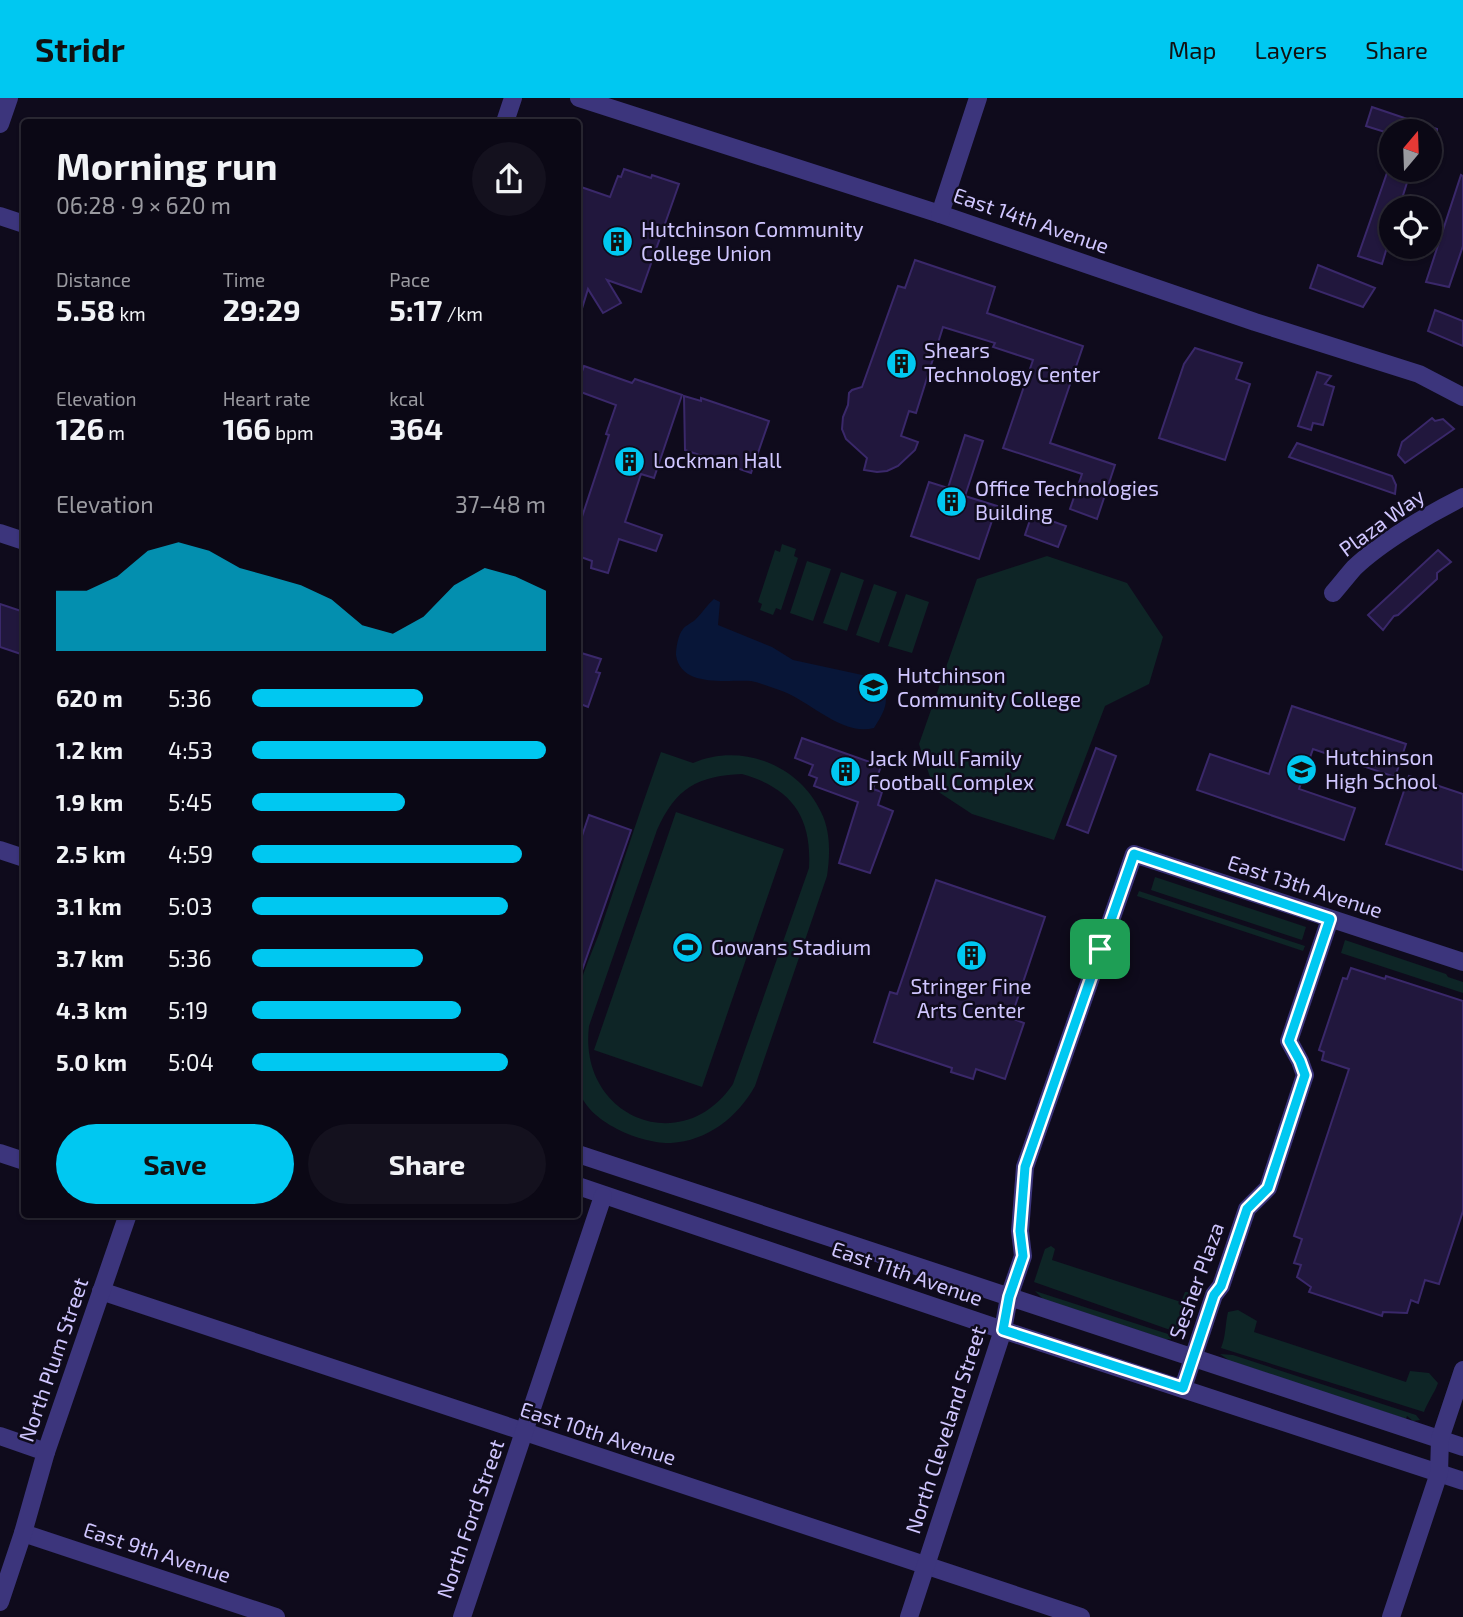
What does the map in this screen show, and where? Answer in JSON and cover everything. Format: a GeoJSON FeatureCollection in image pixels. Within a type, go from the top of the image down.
{"type":"FeatureCollection","features":[{"type":"Feature","properties":{"kind":"street"},"geometry":{"type":"LineString","coordinates":[[0,124],[9,98]]}},
{"type":"Feature","properties":{"kind":"street"},"geometry":{"type":"LineString","coordinates":[[506,119],[513,98]]}},
{"type":"Feature","properties":{"kind":"street","name":"East 14th Avenue"},"geometry":{"type":"LineString","coordinates":[[579,98],[940,214],[1419,374],[1463,397]]}},
{"type":"Feature","properties":{"kind":"street"},"geometry":{"type":"LineString","coordinates":[[940,214],[978,98]]}},
{"type":"Feature","properties":{"kind":"street"},"geometry":{"type":"LineString","coordinates":[[0,216],[21,224]]}},
{"type":"Feature","properties":{"kind":"street","name":"Plaza Way"},"geometry":{"type":"LineString","coordinates":[[1333,593],[1355,567],[1442,507],[1463,497]]}},
{"type":"Feature","properties":{"kind":"street"},"geometry":{"type":"LineString","coordinates":[[0,533],[21,540]]}},
{"type":"Feature","properties":{"kind":"street"},"geometry":{"type":"LineString","coordinates":[[0,850],[21,857]]}},
{"type":"Feature","properties":{"kind":"street","name":"East 13th Avenue"},"geometry":{"type":"LineString","coordinates":[[1134,854],[1463,962]]}},
{"type":"Feature","properties":{"kind":"street","name":"North Cleveland Street"},"geometry":{"type":"LineString","coordinates":[[909,1617],[1003,1330],[1009,1297],[1023,1256],[1020,1231],[1025,1167],[1134,854]]}},
{"type":"Feature","properties":{"kind":"street","name":"Sesher Plaza"},"geometry":{"type":"LineString","coordinates":[[1183,1388],[1214,1295],[1221,1286],[1247,1209],[1268,1188],[1305,1075],[1289,1041],[1330,919]]}},
{"type":"Feature","properties":{"kind":"street"},"geometry":{"type":"LineString","coordinates":[[0,1153],[21,1160]]}},
{"type":"Feature","properties":{"kind":"street","name":"East 11th Avenue"},"geometry":{"type":"LineString","coordinates":[[581,1155],[1463,1447]]}},
{"type":"Feature","properties":{"kind":"street","name":"East 11th Avenue"},"geometry":{"type":"LineString","coordinates":[[581,1187],[1463,1482]]}},
{"type":"Feature","properties":{"kind":"street","name":"North Ford Street"},"geometry":{"type":"LineString","coordinates":[[461,1617],[603,1196]]}},
{"type":"Feature","properties":{"kind":"street","name":"North Plum Street"},"geometry":{"type":"LineString","coordinates":[[0,1602],[46,1452],[127,1218]]}},
{"type":"Feature","properties":{"kind":"street","name":"East 10th Avenue"},"geometry":{"type":"LineString","coordinates":[[101,1291],[1081,1617]]}},
{"type":"Feature","properties":{"kind":"street"},"geometry":{"type":"LineString","coordinates":[[1391,1617],[1439,1474],[1440,1439],[1463,1370]]}},
{"type":"Feature","properties":{"kind":"street"},"geometry":{"type":"LineString","coordinates":[[0,1436],[46,1452]]}},
{"type":"Feature","properties":{"kind":"street","name":"East 9th Avenue"},"geometry":{"type":"LineString","coordinates":[[23,1533],[276,1617]]}},
{"type":"Feature","properties":{"kind":"green space"},"geometry":{"type":"Polygon","coordinates":[[[782,544],[796,549],[794,556],[798,558],[781,610],[776,608],[773,615],[760,610],[762,604],[758,602],[775,550],[780,552],[782,544]]]}},
{"type":"Feature","properties":{"kind":"green space"},"geometry":{"type":"Polygon","coordinates":[[[1047,556],[1127,583],[1163,637],[1149,684],[1105,706],[1054,840],[972,814],[934,789],[919,744],[977,579],[1047,556]]]}},
{"type":"Feature","properties":{"kind":"green space"},"geometry":{"type":"Polygon","coordinates":[[[807,561],[831,569],[813,621],[790,613],[807,561]]]}},
{"type":"Feature","properties":{"kind":"green space"},"geometry":{"type":"Polygon","coordinates":[[[841,572],[864,580],[847,631],[823,623],[841,572]]]}},
{"type":"Feature","properties":{"kind":"green space"},"geometry":{"type":"Polygon","coordinates":[[[874,584],[897,592],[879,643],[856,635],[874,584]]]}},
{"type":"Feature","properties":{"kind":"green space"},"geometry":{"type":"Polygon","coordinates":[[[906,594],[929,602],[912,653],[888,646],[906,594]]]}},
{"type":"Feature","properties":{"kind":"green space"},"geometry":{"type":"Polygon","coordinates":[[[661,752],[693,763],[730,755],[767,762],[798,782],[821,812],[827,827],[829,844],[827,876],[755,1086],[740,1108],[730,1117],[697,1138],[671,1143],[629,1134],[601,1119],[582,1098],[581,982],[661,752]],[[742,774],[700,782],[680,794],[657,830],[589,1026],[590,1058],[600,1084],[616,1104],[638,1118],[662,1123],[687,1120],[712,1107],[733,1084],[809,868],[807,833],[802,819],[786,796],[774,787],[742,774]]]}},
{"type":"Feature","properties":{"kind":"green space"},"geometry":{"type":"Polygon","coordinates":[[[676,812],[784,849],[702,1087],[594,1050],[676,812]]]}},
{"type":"Feature","properties":{"kind":"green space"},"geometry":{"type":"Polygon","coordinates":[[[1155,877],[1306,927],[1302,940],[1151,890],[1155,877]]]}},
{"type":"Feature","properties":{"kind":"green space"},"geometry":{"type":"Polygon","coordinates":[[[1139,891],[1305,946],[1303,951],[1137,896],[1139,891]]]}},
{"type":"Feature","properties":{"kind":"green space"},"geometry":{"type":"Polygon","coordinates":[[[1345,940],[1446,974],[1463,982],[1463,993],[1341,953],[1345,940]]]}},
{"type":"Feature","properties":{"kind":"green space"},"geometry":{"type":"Polygon","coordinates":[[[1051,1246],[1055,1249],[1052,1260],[1181,1302],[1185,1292],[1189,1292],[1192,1299],[1181,1330],[1176,1332],[1034,1282],[1045,1249],[1051,1246]]]}},
{"type":"Feature","properties":{"kind":"green space"},"geometry":{"type":"Polygon","coordinates":[[[1035,1291],[1168,1334],[1171,1339],[1043,1299],[1035,1291]]]}},
{"type":"Feature","properties":{"kind":"green space"},"geometry":{"type":"Polygon","coordinates":[[[1238,1310],[1257,1321],[1254,1332],[1406,1382],[1410,1371],[1429,1373],[1438,1383],[1424,1412],[1221,1348],[1228,1312],[1238,1310]]]}},
{"type":"Feature","properties":{"kind":"green space"},"geometry":{"type":"Polygon","coordinates":[[[1220,1354],[1233,1355],[1416,1415],[1420,1420],[1413,1421],[1407,1416],[1406,1419],[1230,1361],[1220,1354]]]}},
{"type":"Feature","properties":{"kind":"water"},"geometry":{"type":"Polygon","coordinates":[[[714,599],[720,602],[718,625],[772,647],[793,660],[867,676],[882,682],[886,696],[885,706],[874,728],[862,729],[838,723],[793,696],[759,683],[707,680],[687,673],[680,666],[676,655],[680,635],[714,599]]]}},
{"type":"Feature","properties":{"kind":"building"},"geometry":{"type":"Polygon","coordinates":[[[1372,107],[1407,119],[1379,119],[1379,130],[1366,126],[1372,107]]]}},
{"type":"Feature","properties":{"kind":"building","name":"Hutchinson Community College Union"},"geometry":{"type":"Polygon","coordinates":[[[624,169],[679,184],[641,292],[607,280],[621,303],[603,313],[588,289],[581,312],[581,187],[610,197],[618,176],[621,177],[624,169]]]}},
{"type":"Feature","properties":{"kind":"building"},"geometry":{"type":"Polygon","coordinates":[[[1461,175],[1463,246],[1449,287],[1426,282],[1434,259],[1442,259],[1442,233],[1461,175]]]}},
{"type":"Feature","properties":{"kind":"building"},"geometry":{"type":"Polygon","coordinates":[[[1384,182],[1407,182],[1403,196],[1379,196],[1379,259],[1384,259],[1382,264],[1358,256],[1384,182]]]}},
{"type":"Feature","properties":{"kind":"building"},"geometry":{"type":"Polygon","coordinates":[[[915,260],[995,287],[987,313],[1083,346],[1050,443],[1115,465],[1097,519],[1070,509],[1082,474],[1003,448],[1033,360],[993,347],[995,343],[943,327],[916,413],[909,411],[901,436],[918,442],[915,450],[898,466],[887,471],[864,470],[867,458],[846,439],[842,429],[843,417],[849,393],[862,387],[898,286],[905,288],[915,260]]]}},
{"type":"Feature","properties":{"kind":"building"},"geometry":{"type":"Polygon","coordinates":[[[1318,265],[1375,288],[1363,307],[1310,288],[1318,265]]]}},
{"type":"Feature","properties":{"kind":"building"},"geometry":{"type":"Polygon","coordinates":[[[1435,310],[1463,321],[1463,346],[1428,331],[1435,310]]]}},
{"type":"Feature","properties":{"kind":"building"},"geometry":{"type":"Polygon","coordinates":[[[1195,348],[1242,363],[1236,379],[1250,384],[1225,460],[1159,438],[1184,364],[1195,348]]]}},
{"type":"Feature","properties":{"kind":"building","name":"Lockman Hall"},"geometry":{"type":"Polygon","coordinates":[[[584,366],[632,383],[635,379],[682,395],[654,478],[641,474],[625,522],[662,535],[656,551],[619,539],[608,573],[591,568],[592,561],[581,557],[581,520],[616,405],[581,392],[584,366]]]}},
{"type":"Feature","properties":{"kind":"building"},"geometry":{"type":"Polygon","coordinates":[[[1317,372],[1331,376],[1325,384],[1334,387],[1323,425],[1313,423],[1311,430],[1298,426],[1317,372]]]}},
{"type":"Feature","properties":{"kind":"building"},"geometry":{"type":"Polygon","coordinates":[[[684,396],[701,401],[701,398],[769,421],[751,473],[685,450],[684,396]]]}},
{"type":"Feature","properties":{"kind":"building"},"geometry":{"type":"Polygon","coordinates":[[[1432,418],[1435,421],[1443,419],[1454,429],[1405,463],[1398,455],[1402,442],[1432,418]]]}},
{"type":"Feature","properties":{"kind":"building","name":"Office Technologies Building"},"geometry":{"type":"Polygon","coordinates":[[[965,435],[983,441],[965,496],[997,506],[979,559],[911,536],[929,482],[948,488],[965,435]]]}},
{"type":"Feature","properties":{"kind":"building"},"geometry":{"type":"Polygon","coordinates":[[[1297,443],[1392,476],[1396,485],[1395,494],[1289,457],[1297,443]]]}},
{"type":"Feature","properties":{"kind":"building"},"geometry":{"type":"Polygon","coordinates":[[[1032,514],[1066,526],[1058,547],[1025,535],[1032,514]]]}},
{"type":"Feature","properties":{"kind":"building"},"geometry":{"type":"Polygon","coordinates":[[[1438,550],[1451,562],[1437,573],[1437,579],[1394,616],[1383,630],[1368,615],[1438,550]]]}},
{"type":"Feature","properties":{"kind":"building"},"geometry":{"type":"Polygon","coordinates":[[[0,604],[21,611],[21,654],[0,647],[0,604]]]}},
{"type":"Feature","properties":{"kind":"building"},"geometry":{"type":"Polygon","coordinates":[[[581,653],[601,659],[596,672],[600,673],[588,707],[581,704],[581,653]]]}},
{"type":"Feature","properties":{"kind":"building"},"geometry":{"type":"Polygon","coordinates":[[[1292,706],[1406,744],[1395,777],[1313,749],[1299,789],[1355,808],[1344,840],[1197,790],[1210,754],[1269,774],[1292,706]]]}},
{"type":"Feature","properties":{"kind":"building"},"geometry":{"type":"Polygon","coordinates":[[[802,738],[881,766],[873,789],[882,792],[878,805],[893,811],[870,873],[839,863],[858,802],[814,786],[817,778],[809,775],[813,765],[795,758],[802,738]]]}},
{"type":"Feature","properties":{"kind":"building"},"geometry":{"type":"Polygon","coordinates":[[[1096,748],[1116,756],[1088,833],[1067,825],[1096,748]]]}},
{"type":"Feature","properties":{"kind":"building"},"geometry":{"type":"Polygon","coordinates":[[[1409,776],[1463,794],[1463,870],[1386,844],[1409,776]]]}},
{"type":"Feature","properties":{"kind":"building"},"geometry":{"type":"Polygon","coordinates":[[[589,815],[631,830],[581,973],[581,839],[589,815]]]}},
{"type":"Feature","properties":{"kind":"building","name":"Stringer Fine Arts Center"},"geometry":{"type":"Polygon","coordinates":[[[936,880],[1045,917],[1011,1018],[1024,1023],[1005,1079],[976,1069],[973,1079],[951,1072],[952,1068],[874,1042],[890,992],[897,994],[936,880]]]}},
{"type":"Feature","properties":{"kind":"building"},"geometry":{"type":"Polygon","coordinates":[[[1351,968],[1385,979],[1386,976],[1463,1001],[1463,1211],[1439,1284],[1425,1280],[1418,1303],[1411,1300],[1407,1313],[1383,1312],[1382,1316],[1309,1292],[1311,1287],[1297,1277],[1301,1265],[1294,1263],[1302,1239],[1294,1236],[1349,1069],[1322,1060],[1324,1052],[1319,1050],[1343,978],[1347,979],[1351,968]]]}},
{"type":"Feature","properties":{"kind":"place","name":"Hutchinson Community College Union"},"geometry":{"type":"Point","coordinates":[618,242]}},
{"type":"Feature","properties":{"kind":"place","name":"Shears Technology Center"},"geometry":{"type":"Point","coordinates":[901,363]}},
{"type":"Feature","properties":{"kind":"place","name":"Lockman Hall"},"geometry":{"type":"Point","coordinates":[630,461]}},
{"type":"Feature","properties":{"kind":"place","name":"Office Technologies Building"},"geometry":{"type":"Point","coordinates":[952,501]}},
{"type":"Feature","properties":{"kind":"place","name":"Hutchinson Community College"},"geometry":{"type":"Point","coordinates":[874,688]}},
{"type":"Feature","properties":{"kind":"place","name":"Hutchinson High School"},"geometry":{"type":"Point","coordinates":[1302,770]}},
{"type":"Feature","properties":{"kind":"place","name":"Jack Mull Family Football Complex"},"geometry":{"type":"Point","coordinates":[845,771]}},
{"type":"Feature","properties":{"kind":"place","name":"Gowans Stadium"},"geometry":{"type":"Point","coordinates":[688,948]}},
{"type":"Feature","properties":{"kind":"place","name":"Stringer Fine Arts Center"},"geometry":{"type":"Point","coordinates":[971,955]}},
{"type":"Feature","properties":{"kind":"route"},"geometry":{"type":"LineString","coordinates":[[1134,854],[1330,919],[1289,1041],[1305,1075],[1268,1188],[1247,1209],[1221,1286],[1214,1295],[1183,1388],[1003,1330],[1009,1297],[1023,1256],[1020,1231],[1025,1167],[1100,949],[1134,854]]}}]}
